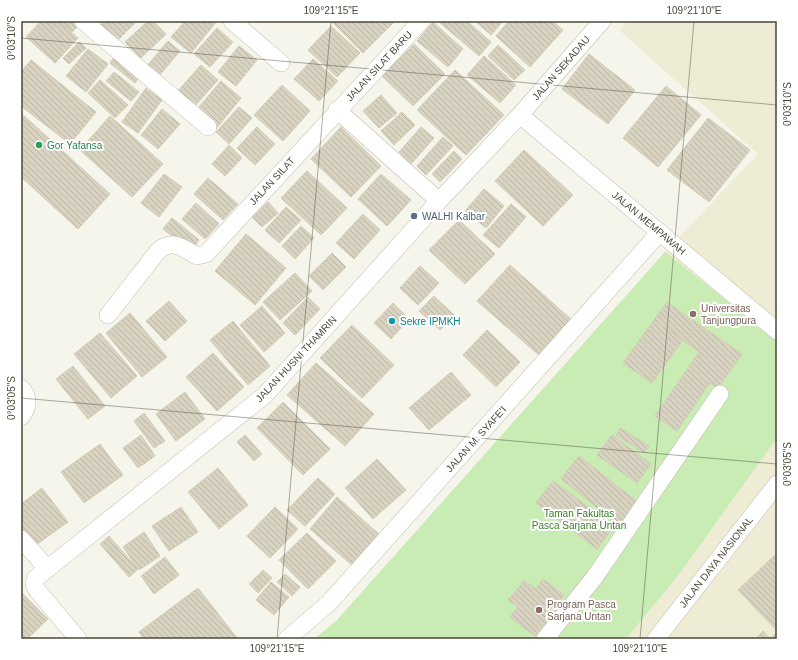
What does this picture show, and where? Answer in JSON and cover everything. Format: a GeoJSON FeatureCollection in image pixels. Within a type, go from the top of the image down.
{"type":"FeatureCollection","features":[{"type":"Feature","properties":{"kind":"street"},"geometry":{"type":"LineString","coordinates":[[83,21],[208,127]]}},
{"type":"Feature","properties":{"kind":"street"},"geometry":{"type":"LineString","coordinates":[[232,21],[281,63]]}},
{"type":"Feature","properties":{"kind":"street","name":"JALAN SILAT BARU"},"geometry":{"type":"LineString","coordinates":[[337,110],[421,21]]}},
{"type":"Feature","properties":{"kind":"street","name":"JALAN SEKADAU"},"geometry":{"type":"LineString","coordinates":[[520,115],[602,21]]}},
{"type":"Feature","properties":{"kind":"street"},"geometry":{"type":"LineString","coordinates":[[337,110],[439,201]]}},
{"type":"Feature","properties":{"kind":"street","name":"JALAN SILAT"},"geometry":{"type":"LineString","coordinates":[[108,315],[163,246],[175,244],[197,256],[206,254],[337,110]]}},
{"type":"Feature","properties":{"kind":"street","name":"JALAN HUSNI THAMRIN"},"geometry":{"type":"LineString","coordinates":[[78,639],[37,590],[34,581],[47,568],[265,395],[439,201],[520,115]]}},
{"type":"Feature","properties":{"kind":"street","name":"JALAN MEMPAWAH"},"geometry":{"type":"LineString","coordinates":[[520,115],[660,232],[775,325]]}},
{"type":"Feature","properties":{"kind":"street","name":"JALAN M. SYAFE'I"},"geometry":{"type":"LineString","coordinates":[[287,639],[329,603],[660,232]]}},
{"type":"Feature","properties":{"kind":"street"},"geometry":{"type":"LineString","coordinates":[[21,388],[27,398],[27,404],[26,412],[21,417]]}},
{"type":"Feature","properties":{"kind":"street"},"geometry":{"type":"LineString","coordinates":[[545,639],[598,572],[720,394]]}},
{"type":"Feature","properties":{"kind":"street","name":"JALAN DAYA NASIONAL"},"geometry":{"type":"LineString","coordinates":[[656,639],[777,484]]}},
{"type":"Feature","properties":{"kind":"street"},"geometry":{"type":"LineString","coordinates":[[21,540],[47,568]]}},
{"type":"Feature","properties":{"kind":"shaded area","name":"Taman Fakultas Pasca Sarjana Untan"},"geometry":{"type":"Polygon","coordinates":[[[627,21],[777,21],[777,639],[392,639],[513,424],[665,252],[758,154],[619,30],[627,21]]]}},
{"type":"Feature","properties":{"kind":"green space","name":"Taman Fakultas Pasca Sarjana Untan"},"geometry":{"type":"Polygon","coordinates":[[[665,252],[777,340],[777,438],[680,573],[626,639],[314,639],[336,621],[665,252]]]}},
{"type":"Feature","properties":{"kind":"building"},"geometry":{"type":"Polygon","coordinates":[[[41,21],[58,21],[78,38],[55,63],[26,37],[41,21]]]}},
{"type":"Feature","properties":{"kind":"building"},"geometry":{"type":"Polygon","coordinates":[[[59,21],[74,21],[79,25],[72,32],[59,21]]]}},
{"type":"Feature","properties":{"kind":"building"},"geometry":{"type":"Polygon","coordinates":[[[104,21],[137,21],[117,41],[100,25],[104,21]]]}},
{"type":"Feature","properties":{"kind":"building"},"geometry":{"type":"Polygon","coordinates":[[[148,21],[153,21],[166,34],[141,58],[125,42],[148,21]]]}},
{"type":"Feature","properties":{"kind":"building"},"geometry":{"type":"Polygon","coordinates":[[[185,21],[217,21],[191,53],[171,37],[185,21]]]}},
{"type":"Feature","properties":{"kind":"building"},"geometry":{"type":"Polygon","coordinates":[[[331,21],[393,21],[394,22],[363,53],[331,21]]]}},
{"type":"Feature","properties":{"kind":"building"},"geometry":{"type":"Polygon","coordinates":[[[438,21],[467,21],[491,42],[479,56],[438,21]]]}},
{"type":"Feature","properties":{"kind":"building"},"geometry":{"type":"Polygon","coordinates":[[[475,21],[503,21],[491,35],[475,21]]]}},
{"type":"Feature","properties":{"kind":"building"},"geometry":{"type":"Polygon","coordinates":[[[509,21],[552,21],[563,30],[530,67],[496,36],[509,21]]]}},
{"type":"Feature","properties":{"kind":"building"},"geometry":{"type":"Polygon","coordinates":[[[433,22],[463,49],[448,67],[417,41],[433,22]]]}},
{"type":"Feature","properties":{"kind":"building"},"geometry":{"type":"Polygon","coordinates":[[[331,26],[360,53],[337,77],[308,50],[331,26]]]}},
{"type":"Feature","properties":{"kind":"building"},"geometry":{"type":"Polygon","coordinates":[[[217,28],[233,42],[210,67],[194,54],[217,28]]]}},
{"type":"Feature","properties":{"kind":"building"},"geometry":{"type":"Polygon","coordinates":[[[168,41],[180,51],[158,77],[146,67],[168,41]]]}},
{"type":"Feature","properties":{"kind":"building"},"geometry":{"type":"Polygon","coordinates":[[[79,42],[86,48],[69,64],[63,58],[79,42]]]}},
{"type":"Feature","properties":{"kind":"building"},"geometry":{"type":"Polygon","coordinates":[[[414,44],[445,74],[413,106],[382,76],[414,44]]]}},
{"type":"Feature","properties":{"kind":"building"},"geometry":{"type":"Polygon","coordinates":[[[498,45],[525,70],[514,80],[488,56],[498,45]]]}},
{"type":"Feature","properties":{"kind":"building"},"geometry":{"type":"Polygon","coordinates":[[[239,46],[257,60],[236,86],[218,72],[239,46]]]}},
{"type":"Feature","properties":{"kind":"building"},"geometry":{"type":"Polygon","coordinates":[[[88,49],[108,64],[86,92],[66,76],[88,49]]]}},
{"type":"Feature","properties":{"kind":"building"},"geometry":{"type":"Polygon","coordinates":[[[589,54],[635,90],[608,124],[562,89],[589,54]]]}},
{"type":"Feature","properties":{"kind":"building"},"geometry":{"type":"Polygon","coordinates":[[[115,56],[140,76],[135,83],[110,63],[115,56]]]}},
{"type":"Feature","properties":{"kind":"building"},"geometry":{"type":"Polygon","coordinates":[[[484,56],[516,85],[500,103],[467,75],[484,56]]]}},
{"type":"Feature","properties":{"kind":"building"},"geometry":{"type":"Polygon","coordinates":[[[313,59],[338,81],[319,101],[294,79],[313,59]]]}},
{"type":"Feature","properties":{"kind":"building"},"geometry":{"type":"Polygon","coordinates":[[[31,60],[96,112],[70,144],[21,106],[21,72],[31,60]]]}},
{"type":"Feature","properties":{"kind":"building"},"geometry":{"type":"Polygon","coordinates":[[[201,65],[218,80],[193,108],[176,93],[201,65]]]}},
{"type":"Feature","properties":{"kind":"building"},"geometry":{"type":"Polygon","coordinates":[[[455,70],[504,115],[466,155],[417,110],[455,70]]]}},
{"type":"Feature","properties":{"kind":"building"},"geometry":{"type":"Polygon","coordinates":[[[114,72],[139,92],[131,101],[106,81],[114,72]]]}},
{"type":"Feature","properties":{"kind":"building"},"geometry":{"type":"Polygon","coordinates":[[[100,80],[128,105],[115,118],[88,93],[100,80]]]}},
{"type":"Feature","properties":{"kind":"building"},"geometry":{"type":"Polygon","coordinates":[[[221,81],[241,98],[215,130],[194,113],[221,81]]]}},
{"type":"Feature","properties":{"kind":"building"},"geometry":{"type":"Polygon","coordinates":[[[282,85],[310,111],[283,141],[254,115],[282,85]]]}},
{"type":"Feature","properties":{"kind":"building"},"geometry":{"type":"Polygon","coordinates":[[[666,86],[701,115],[658,167],[623,138],[666,86]]]}},
{"type":"Feature","properties":{"kind":"building"},"geometry":{"type":"Polygon","coordinates":[[[146,88],[162,100],[138,133],[122,122],[146,88]]]}},
{"type":"Feature","properties":{"kind":"building"},"geometry":{"type":"Polygon","coordinates":[[[381,95],[397,113],[379,128],[363,111],[381,95]]]}},
{"type":"Feature","properties":{"kind":"building"},"geometry":{"type":"Polygon","coordinates":[[[239,107],[252,118],[229,144],[216,132],[239,107]]]}},
{"type":"Feature","properties":{"kind":"building"},"geometry":{"type":"Polygon","coordinates":[[[162,109],[180,124],[158,149],[141,135],[162,109]]]}},
{"type":"Feature","properties":{"kind":"building"},"geometry":{"type":"Polygon","coordinates":[[[402,112],[415,125],[394,145],[381,131],[402,112]]]}},
{"type":"Feature","properties":{"kind":"building","name":"Gor Yafansa"},"geometry":{"type":"Polygon","coordinates":[[[21,113],[110,194],[78,229],[21,177],[21,113]]]}},
{"type":"Feature","properties":{"kind":"building"},"geometry":{"type":"Polygon","coordinates":[[[110,116],[163,164],[132,197],[80,150],[110,116]]]}},
{"type":"Feature","properties":{"kind":"building"},"geometry":{"type":"Polygon","coordinates":[[[708,118],[750,150],[709,202],[667,170],[708,118]]]}},
{"type":"Feature","properties":{"kind":"building"},"geometry":{"type":"Polygon","coordinates":[[[257,127],[275,144],[255,165],[237,148],[257,127]]]}},
{"type":"Feature","properties":{"kind":"building"},"geometry":{"type":"Polygon","coordinates":[[[341,127],[381,166],[351,197],[311,159],[341,127]]]}},
{"type":"Feature","properties":{"kind":"building"},"geometry":{"type":"Polygon","coordinates":[[[421,127],[434,138],[411,164],[399,152],[421,127]]]}},
{"type":"Feature","properties":{"kind":"building"},"geometry":{"type":"Polygon","coordinates":[[[443,137],[453,146],[426,175],[417,166],[443,137]]]}},
{"type":"Feature","properties":{"kind":"building"},"geometry":{"type":"Polygon","coordinates":[[[229,145],[242,158],[225,176],[212,164],[229,145]]]}},
{"type":"Feature","properties":{"kind":"building"},"geometry":{"type":"Polygon","coordinates":[[[524,150],[573,195],[543,226],[495,181],[524,150]]]}},
{"type":"Feature","properties":{"kind":"building"},"geometry":{"type":"Polygon","coordinates":[[[454,151],[462,159],[440,182],[432,174],[454,151]]]}},
{"type":"Feature","properties":{"kind":"building"},"geometry":{"type":"Polygon","coordinates":[[[307,171],[347,208],[321,235],[281,198],[307,171]]]}},
{"type":"Feature","properties":{"kind":"building"},"geometry":{"type":"Polygon","coordinates":[[[164,174],[182,187],[159,217],[141,203],[164,174]]]}},
{"type":"Feature","properties":{"kind":"building"},"geometry":{"type":"Polygon","coordinates":[[[381,174],[411,200],[387,226],[358,199],[381,174]]]}},
{"type":"Feature","properties":{"kind":"building"},"geometry":{"type":"Polygon","coordinates":[[[208,178],[238,204],[223,220],[194,194],[208,178]]]}},
{"type":"Feature","properties":{"kind":"building"},"geometry":{"type":"Polygon","coordinates":[[[484,189],[504,206],[486,228],[465,211],[484,189]]]}},
{"type":"Feature","properties":{"kind":"building"},"geometry":{"type":"Polygon","coordinates":[[[268,202],[278,213],[262,227],[252,217],[268,202]]]}},
{"type":"Feature","properties":{"kind":"building"},"geometry":{"type":"Polygon","coordinates":[[[196,203],[219,224],[205,239],[182,219],[196,203]]]}},
{"type":"Feature","properties":{"kind":"building"},"geometry":{"type":"Polygon","coordinates":[[[511,204],[526,217],[499,248],[483,235],[511,204]]]}},
{"type":"Feature","properties":{"kind":"building"},"geometry":{"type":"Polygon","coordinates":[[[286,207],[301,220],[279,243],[265,230],[286,207]]]}},
{"type":"Feature","properties":{"kind":"building"},"geometry":{"type":"Polygon","coordinates":[[[363,214],[380,230],[354,259],[336,243],[363,214]]]}},
{"type":"Feature","properties":{"kind":"building"},"geometry":{"type":"Polygon","coordinates":[[[172,218],[199,240],[191,251],[163,229],[172,218]]]}},
{"type":"Feature","properties":{"kind":"building"},"geometry":{"type":"Polygon","coordinates":[[[459,220],[495,254],[465,284],[429,250],[459,220]]]}},
{"type":"Feature","properties":{"kind":"building"},"geometry":{"type":"Polygon","coordinates":[[[301,226],[314,238],[295,259],[282,246],[301,226]]]}},
{"type":"Feature","properties":{"kind":"building"},"geometry":{"type":"Polygon","coordinates":[[[246,234],[286,268],[255,305],[215,271],[246,234]]]}},
{"type":"Feature","properties":{"kind":"building"},"geometry":{"type":"Polygon","coordinates":[[[332,253],[346,267],[323,290],[309,276],[332,253]]]}},
{"type":"Feature","properties":{"kind":"building"},"geometry":{"type":"Polygon","coordinates":[[[510,265],[573,321],[541,357],[477,301],[510,265]]]}},
{"type":"Feature","properties":{"kind":"building"},"geometry":{"type":"Polygon","coordinates":[[[420,266],[439,283],[418,305],[400,288],[420,266]]]}},
{"type":"Feature","properties":{"kind":"building"},"geometry":{"type":"Polygon","coordinates":[[[295,273],[312,291],[280,320],[263,302],[295,273]]]}},
{"type":"Feature","properties":{"kind":"building"},"geometry":{"type":"Polygon","coordinates":[[[434,296],[454,315],[440,330],[419,311],[434,296]]]}},
{"type":"Feature","properties":{"kind":"building"},"geometry":{"type":"Polygon","coordinates":[[[308,297],[320,309],[295,335],[283,323],[308,297]]]}},
{"type":"Feature","properties":{"kind":"building"},"geometry":{"type":"Polygon","coordinates":[[[169,301],[187,321],[165,341],[146,321],[169,301]]]}},
{"type":"Feature","properties":{"kind":"building"},"geometry":{"type":"Polygon","coordinates":[[[667,302],[698,324],[685,342],[654,320],[667,302]]]}},
{"type":"Feature","properties":{"kind":"building","name":"Sekre IPMKH"},"geometry":{"type":"Polygon","coordinates":[[[393,303],[409,319],[391,339],[374,323],[393,303]]]}},
{"type":"Feature","properties":{"kind":"building"},"geometry":{"type":"Polygon","coordinates":[[[262,306],[285,333],[264,352],[240,325],[262,306]]]}},
{"type":"Feature","properties":{"kind":"building"},"geometry":{"type":"Polygon","coordinates":[[[130,313],[167,357],[142,377],[106,333],[130,313]]]}},
{"type":"Feature","properties":{"kind":"building"},"geometry":{"type":"Polygon","coordinates":[[[654,320],[683,340],[652,383],[623,363],[654,320]]]}},
{"type":"Feature","properties":{"kind":"building"},"geometry":{"type":"Polygon","coordinates":[[[233,321],[270,366],[248,385],[210,340],[233,321]]]}},
{"type":"Feature","properties":{"kind":"building"},"geometry":{"type":"Polygon","coordinates":[[[698,324],[742,354],[718,388],[710,383],[677,431],[655,416],[699,352],[685,342],[698,324]]]}},
{"type":"Feature","properties":{"kind":"building"},"geometry":{"type":"Polygon","coordinates":[[[352,325],[394,365],[362,398],[320,358],[352,325]]]}},
{"type":"Feature","properties":{"kind":"building"},"geometry":{"type":"Polygon","coordinates":[[[487,330],[520,362],[496,387],[463,355],[487,330]]]}},
{"type":"Feature","properties":{"kind":"building"},"geometry":{"type":"Polygon","coordinates":[[[100,333],[137,376],[111,398],[74,354],[100,333]]]}},
{"type":"Feature","properties":{"kind":"building"},"geometry":{"type":"Polygon","coordinates":[[[213,353],[244,387],[217,411],[186,377],[213,353]]]}},
{"type":"Feature","properties":{"kind":"building"},"geometry":{"type":"Polygon","coordinates":[[[316,363],[374,414],[345,446],[287,395],[316,363]]]}},
{"type":"Feature","properties":{"kind":"building"},"geometry":{"type":"Polygon","coordinates":[[[73,366],[105,406],[88,419],[56,379],[73,366]]]}},
{"type":"Feature","properties":{"kind":"building"},"geometry":{"type":"Polygon","coordinates":[[[451,372],[471,395],[429,430],[409,408],[451,372]]]}},
{"type":"Feature","properties":{"kind":"building"},"geometry":{"type":"Polygon","coordinates":[[[185,392],[205,419],[176,441],[156,414],[185,392]]]}},
{"type":"Feature","properties":{"kind":"building"},"geometry":{"type":"Polygon","coordinates":[[[283,402],[330,449],[303,475],[257,428],[283,402]]]}},
{"type":"Feature","properties":{"kind":"building"},"geometry":{"type":"Polygon","coordinates":[[[144,413],[165,441],[154,448],[134,421],[144,413]]]}},
{"type":"Feature","properties":{"kind":"building"},"geometry":{"type":"Polygon","coordinates":[[[620,428],[649,446],[644,453],[616,435],[620,428]]]}},
{"type":"Feature","properties":{"kind":"building"},"geometry":{"type":"Polygon","coordinates":[[[141,435],[155,456],[138,468],[123,448],[141,435]]]}},
{"type":"Feature","properties":{"kind":"building"},"geometry":{"type":"Polygon","coordinates":[[[245,435],[262,454],[254,461],[237,442],[245,435]]]}},
{"type":"Feature","properties":{"kind":"building"},"geometry":{"type":"Polygon","coordinates":[[[612,435],[651,464],[637,483],[597,455],[612,435]]]}},
{"type":"Feature","properties":{"kind":"building"},"geometry":{"type":"Polygon","coordinates":[[[100,444],[123,475],[84,503],[61,472],[100,444]]]}},
{"type":"Feature","properties":{"kind":"building"},"geometry":{"type":"Polygon","coordinates":[[[579,456],[639,503],[620,526],[561,479],[579,456]]]}},
{"type":"Feature","properties":{"kind":"building"},"geometry":{"type":"Polygon","coordinates":[[[377,459],[406,490],[373,519],[345,488],[377,459]]]}},
{"type":"Feature","properties":{"kind":"building"},"geometry":{"type":"Polygon","coordinates":[[[218,468],[248,505],[219,529],[188,492],[218,468]]]}},
{"type":"Feature","properties":{"kind":"building"},"geometry":{"type":"Polygon","coordinates":[[[318,478],[335,494],[305,526],[287,510],[318,478]]]}},
{"type":"Feature","properties":{"kind":"building"},"geometry":{"type":"Polygon","coordinates":[[[553,481],[614,526],[597,549],[536,503],[553,481]]]}},
{"type":"Feature","properties":{"kind":"building"},"geometry":{"type":"Polygon","coordinates":[[[42,488],[68,522],[33,547],[21,531],[21,504],[42,488]]]}},
{"type":"Feature","properties":{"kind":"building"},"geometry":{"type":"Polygon","coordinates":[[[337,497],[380,535],[353,566],[310,529],[337,497]]]}},
{"type":"Feature","properties":{"kind":"building"},"geometry":{"type":"Polygon","coordinates":[[[181,507],[198,532],[169,551],[152,526],[181,507]]]}},
{"type":"Feature","properties":{"kind":"building"},"geometry":{"type":"Polygon","coordinates":[[[275,507],[298,529],[270,558],[247,536],[275,507]]]}},
{"type":"Feature","properties":{"kind":"building"},"geometry":{"type":"Polygon","coordinates":[[[144,532],[160,556],[139,570],[123,547],[144,532]]]}},
{"type":"Feature","properties":{"kind":"building"},"geometry":{"type":"Polygon","coordinates":[[[307,533],[336,561],[308,589],[279,560],[307,533]]]}},
{"type":"Feature","properties":{"kind":"building"},"geometry":{"type":"Polygon","coordinates":[[[109,536],[138,569],[129,577],[100,544],[109,536]]]}},
{"type":"Feature","properties":{"kind":"building"},"geometry":{"type":"Polygon","coordinates":[[[777,553],[777,631],[738,590],[777,553]]]}},
{"type":"Feature","properties":{"kind":"building"},"geometry":{"type":"Polygon","coordinates":[[[165,557],[179,575],[154,594],[141,576],[165,557]]]}},
{"type":"Feature","properties":{"kind":"building"},"geometry":{"type":"Polygon","coordinates":[[[263,570],[272,578],[258,593],[249,584],[263,570]]]}},
{"type":"Feature","properties":{"kind":"building"},"geometry":{"type":"Polygon","coordinates":[[[285,574],[300,587],[292,596],[277,582],[285,574]]]}},
{"type":"Feature","properties":{"kind":"building","name":"Program Pasca Sarjana Untan"},"geometry":{"type":"Polygon","coordinates":[[[543,579],[564,595],[556,606],[566,613],[551,631],[543,624],[535,636],[510,617],[518,607],[508,600],[524,581],[536,589],[543,579]]]}},
{"type":"Feature","properties":{"kind":"building"},"geometry":{"type":"Polygon","coordinates":[[[271,582],[289,597],[274,615],[256,600],[271,582]]]}},
{"type":"Feature","properties":{"kind":"building"},"geometry":{"type":"Polygon","coordinates":[[[198,588],[237,638],[144,639],[139,632],[198,588]]]}},
{"type":"Feature","properties":{"kind":"building"},"geometry":{"type":"Polygon","coordinates":[[[21,592],[48,619],[27,639],[21,639],[21,592]]]}},
{"type":"Feature","properties":{"kind":"building"},"geometry":{"type":"Polygon","coordinates":[[[763,631],[770,639],[755,639],[763,631]]]}},
{"type":"Feature","properties":{"kind":"building"},"geometry":{"type":"Polygon","coordinates":[[[777,632],[777,639],[770,639],[777,632]]]}},
{"type":"Feature","properties":{"kind":"place","name":"Gor Yafansa"},"geometry":{"type":"Point","coordinates":[39,145]}},
{"type":"Feature","properties":{"kind":"place","name":"WALHI Kalbar"},"geometry":{"type":"Point","coordinates":[414,216]}},
{"type":"Feature","properties":{"kind":"place","name":"Universitas Tanjungpura"},"geometry":{"type":"Point","coordinates":[693,314]}},
{"type":"Feature","properties":{"kind":"place","name":"Sekre IPMKH"},"geometry":{"type":"Point","coordinates":[392,321]}},
{"type":"Feature","properties":{"kind":"place","name":"Program Pasca Sarjana Untan"},"geometry":{"type":"Point","coordinates":[539,610]}}]}
